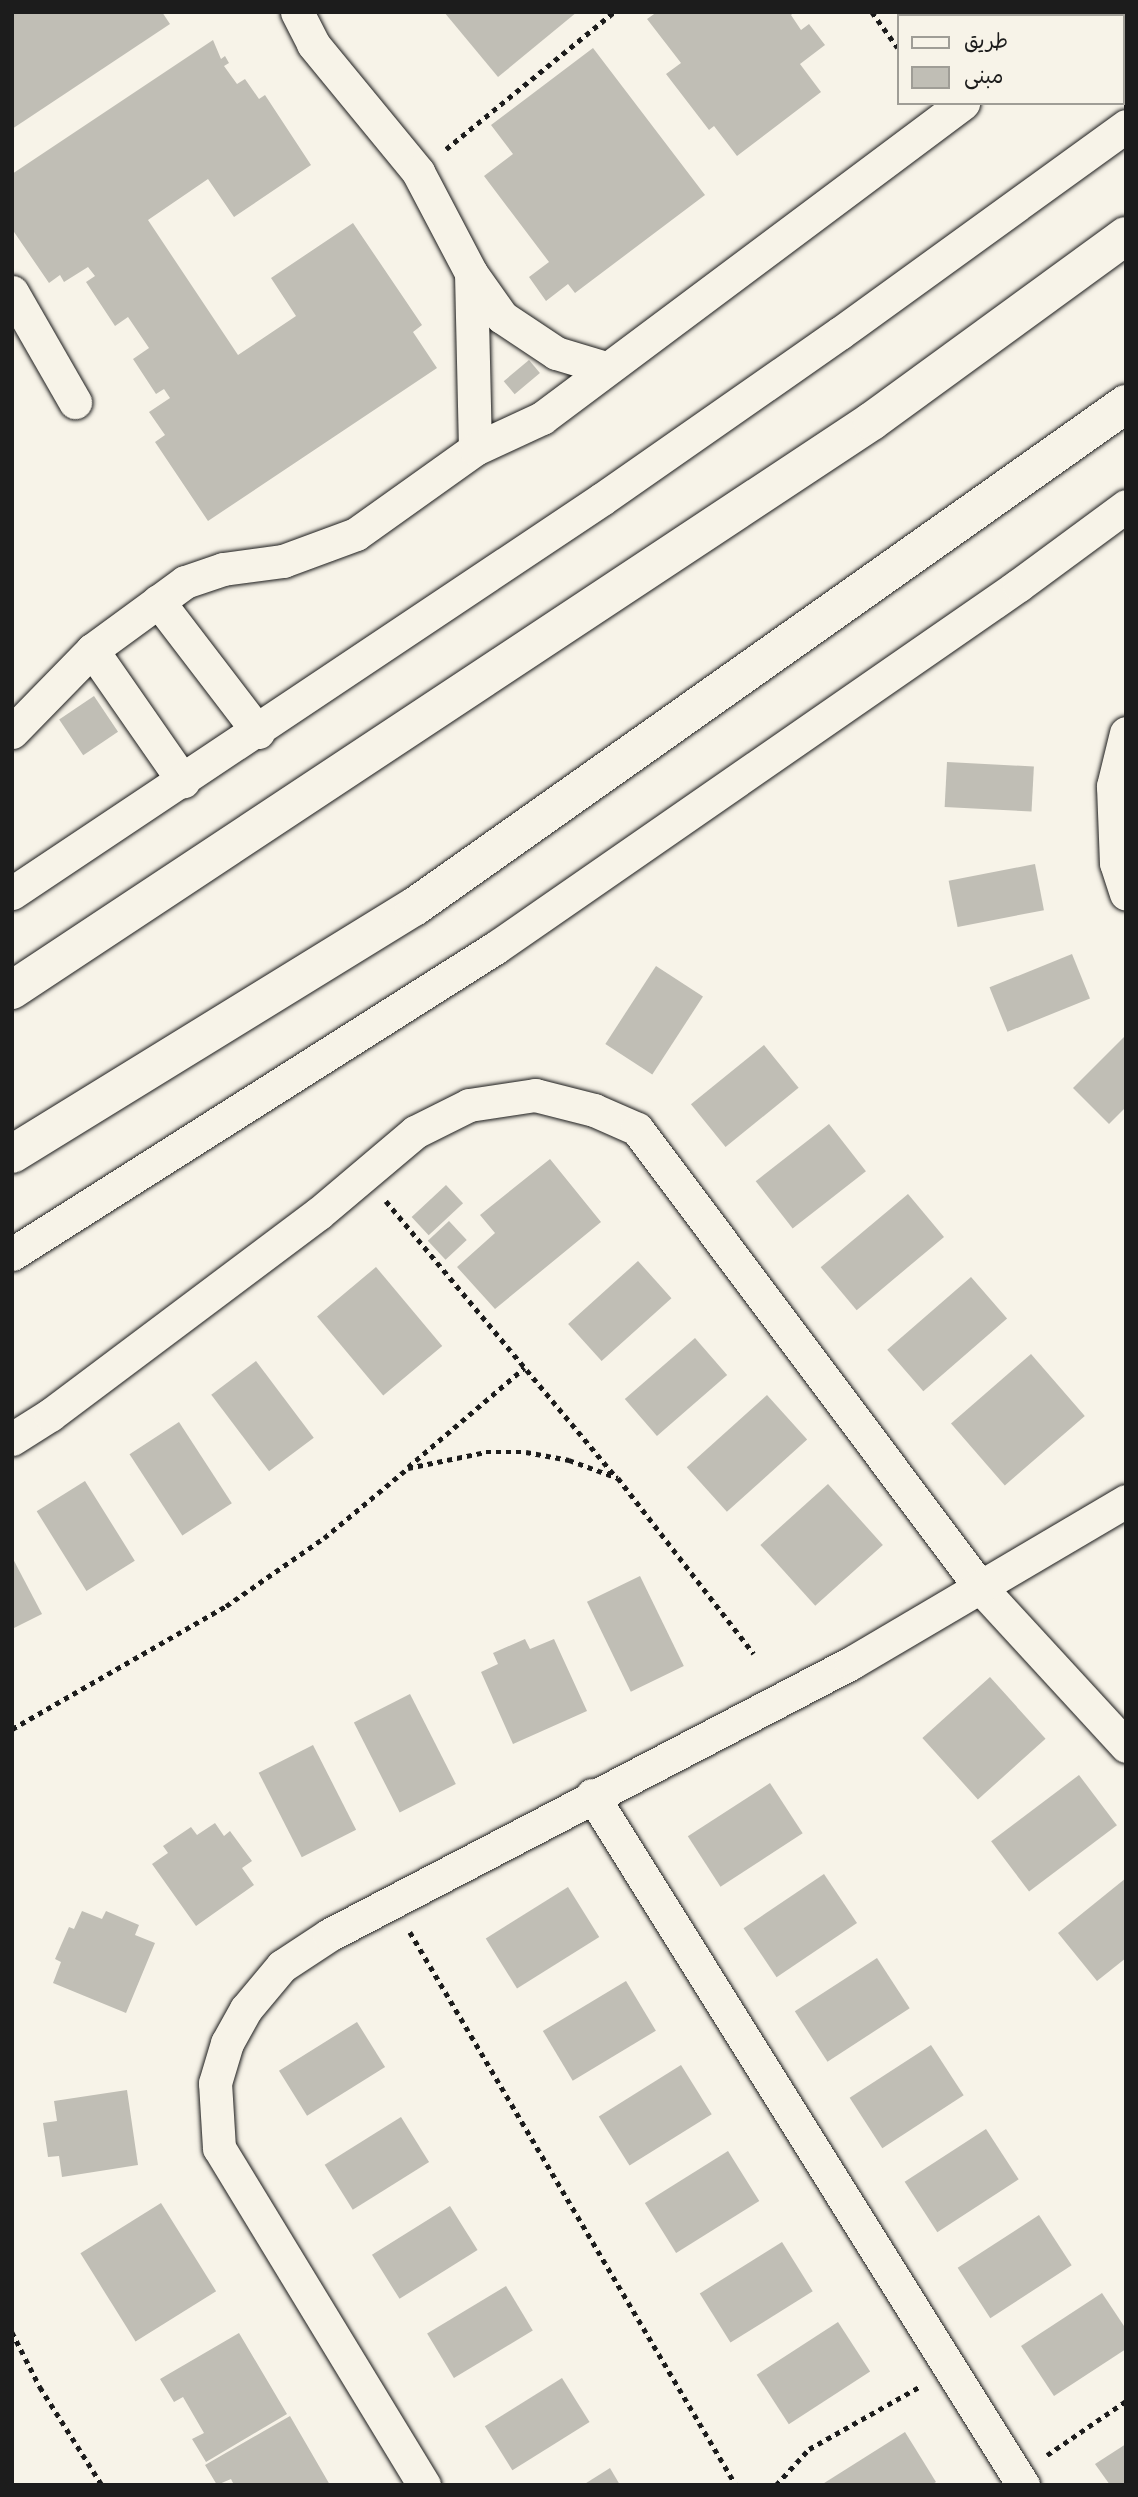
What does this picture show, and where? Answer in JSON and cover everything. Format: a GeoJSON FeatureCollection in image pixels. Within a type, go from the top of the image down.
{"type":"FeatureCollection","features":[{"type":"Feature","properties":{"kind":"street"},"geometry":{"type":"LineString","coordinates":[[297,12],[313,44],[418,172],[471,272],[502,317],[556,353],[606,368]]}},
{"type":"Feature","properties":{"kind":"street"},"geometry":{"type":"LineString","coordinates":[[12,732],[92,650],[184,582],[223,569],[283,561],[356,534],[475,449],[542,418],[960,105]]}},
{"type":"Feature","properties":{"kind":"street"},"geometry":{"type":"LineString","coordinates":[[12,893],[258,732],[636,476],[1126,126]]}},
{"type":"Feature","properties":{"kind":"street"},"geometry":{"type":"LineString","coordinates":[[12,990],[873,421],[1126,236]]}},
{"type":"Feature","properties":{"kind":"street"},"geometry":{"type":"LineString","coordinates":[[471,272],[475,449]]}},
{"type":"Feature","properties":{"kind":"street"},"geometry":{"type":"LineString","coordinates":[[12,292],[75,402]]}},
{"type":"Feature","properties":{"kind":"street"},"geometry":{"type":"LineString","coordinates":[[12,1154],[414,907],[1126,404]]}},
{"type":"Feature","properties":{"kind":"street"},"geometry":{"type":"LineString","coordinates":[[12,1254],[495,948],[1019,585],[1126,506]]}},
{"type":"Feature","properties":{"kind":"street"},"geometry":{"type":"LineString","coordinates":[[158,601],[258,732]]}},
{"type":"Feature","properties":{"kind":"street"},"geometry":{"type":"LineString","coordinates":[[92,650],[183,781]]}},
{"type":"Feature","properties":{"kind":"street"},"geometry":{"type":"LineString","coordinates":[[1126,733],[1113,786],[1116,863],[1126,893]]}},
{"type":"Feature","properties":{"kind":"street"},"geometry":{"type":"LineString","coordinates":[[12,1439],[50,1415],[307,1223],[415,1132],[469,1105],[535,1095],[594,1110],[637,1129],[980,1587],[1126,1746]]}},
{"type":"Feature","properties":{"kind":"street"},"geometry":{"type":"LineString","coordinates":[[424,2485],[219,2148],[215,2083],[227,2043],[246,2009],[282,1966],[329,1934],[592,1795],[851,1663],[1126,1501]]}},
{"type":"Feature","properties":{"kind":"street"},"geometry":{"type":"LineString","coordinates":[[592,1795],[1020,2480]]}},
{"type":"Feature","properties":{"kind":"path"},"geometry":{"type":"LineString","coordinates":[[418,172],[614,12]]}},
{"type":"Feature","properties":{"kind":"path"},"geometry":{"type":"LineString","coordinates":[[872,12],[897,47]]}},
{"type":"Feature","properties":{"kind":"path"},"geometry":{"type":"LineString","coordinates":[[364,1174],[618,1478],[754,1654]]}},
{"type":"Feature","properties":{"kind":"path"},"geometry":{"type":"LineString","coordinates":[[12,1729],[226,1606],[324,1538],[524,1368]]}},
{"type":"Feature","properties":{"kind":"path"},"geometry":{"type":"LineString","coordinates":[[408,1468],[486,1452],[526,1452],[569,1460],[618,1478]]}},
{"type":"Feature","properties":{"kind":"path"},"geometry":{"type":"LineString","coordinates":[[392,1901],[736,2485]]}},
{"type":"Feature","properties":{"kind":"path"},"geometry":{"type":"LineString","coordinates":[[12,2332],[40,2387],[102,2485]]}},
{"type":"Feature","properties":{"kind":"path"},"geometry":{"type":"LineString","coordinates":[[776,2485],[809,2449],[921,2386]]}},
{"type":"Feature","properties":{"kind":"path"},"geometry":{"type":"LineString","coordinates":[[1020,2480],[1126,2401]]}},
{"type":"Feature","properties":{"kind":"building"},"geometry":{"type":"Polygon","coordinates":[[[12,12],[162,12],[170,24],[12,129],[12,12]]]}},
{"type":"Feature","properties":{"kind":"building"},"geometry":{"type":"Polygon","coordinates":[[[444,12],[577,12],[498,77],[444,12]]]}},
{"type":"Feature","properties":{"kind":"building"},"geometry":{"type":"Polygon","coordinates":[[[657,12],[794,12],[791,15],[801,30],[809,24],[825,45],[800,64],[821,92],[737,156],[714,126],[709,130],[666,74],[681,63],[647,19],[657,12]]]}},
{"type":"Feature","properties":{"kind":"building"},"geometry":{"type":"Polygon","coordinates":[[[213,40],[221,59],[225,56],[229,63],[224,66],[237,84],[245,79],[259,99],[265,95],[311,165],[234,217],[208,179],[148,220],[238,355],[296,316],[271,278],[353,223],[422,325],[413,332],[437,368],[208,521],[155,442],[165,435],[149,412],[170,398],[164,389],[156,394],[133,359],[149,348],[128,317],[115,326],[86,282],[95,276],[88,267],[64,282],[60,275],[49,283],[12,229],[12,174],[213,40]]]}},
{"type":"Feature","properties":{"kind":"building"},"geometry":{"type":"Polygon","coordinates":[[[593,48],[705,195],[575,293],[568,284],[546,301],[529,277],[549,262],[484,176],[513,154],[491,125],[593,48]]]}},
{"type":"Feature","properties":{"kind":"building"},"geometry":{"type":"Polygon","coordinates":[[[529,360],[540,373],[515,394],[504,381],[529,360]]]}},
{"type":"Feature","properties":{"kind":"building"},"geometry":{"type":"Polygon","coordinates":[[[94,696],[118,732],[83,755],[59,719],[94,696]]]}},
{"type":"Feature","properties":{"kind":"building"},"geometry":{"type":"Polygon","coordinates":[[[947,762],[1034,767],[1032,811],[945,807],[947,762]]]}},
{"type":"Feature","properties":{"kind":"building"},"geometry":{"type":"Polygon","coordinates":[[[1035,864],[1044,910],[958,927],[949,881],[1035,864]]]}},
{"type":"Feature","properties":{"kind":"building"},"geometry":{"type":"Polygon","coordinates":[[[1072,954],[1090,999],[1007,1032],[989,987],[1072,954]]]}},
{"type":"Feature","properties":{"kind":"building"},"geometry":{"type":"Polygon","coordinates":[[[656,966],[703,996],[652,1074],[605,1044],[656,966]]]}},
{"type":"Feature","properties":{"kind":"building"},"geometry":{"type":"Polygon","coordinates":[[[1126,1035],[1126,1107],[1109,1124],[1073,1088],[1126,1035]]]}},
{"type":"Feature","properties":{"kind":"building"},"geometry":{"type":"Polygon","coordinates":[[[764,1045],[799,1088],[726,1147],[691,1104],[764,1045]]]}},
{"type":"Feature","properties":{"kind":"building"},"geometry":{"type":"Polygon","coordinates":[[[829,1124],[866,1171],[793,1229],[756,1181],[829,1124]]]}},
{"type":"Feature","properties":{"kind":"building"},"geometry":{"type":"Polygon","coordinates":[[[550,1159],[601,1222],[495,1309],[457,1267],[495,1233],[480,1215],[550,1159]]]}},
{"type":"Feature","properties":{"kind":"building"},"geometry":{"type":"Polygon","coordinates":[[[446,1185],[463,1203],[429,1235],[412,1217],[446,1185]]]}},
{"type":"Feature","properties":{"kind":"building"},"geometry":{"type":"Polygon","coordinates":[[[908,1194],[944,1237],[857,1310],[821,1267],[908,1194]]]}},
{"type":"Feature","properties":{"kind":"building"},"geometry":{"type":"Polygon","coordinates":[[[449,1221],[467,1240],[446,1260],[428,1241],[449,1221]]]}},
{"type":"Feature","properties":{"kind":"building"},"geometry":{"type":"Polygon","coordinates":[[[638,1261],[671,1298],[602,1361],[568,1324],[638,1261]]]}},
{"type":"Feature","properties":{"kind":"building"},"geometry":{"type":"Polygon","coordinates":[[[376,1267],[442,1346],[383,1395],[317,1316],[376,1267]]]}},
{"type":"Feature","properties":{"kind":"building"},"geometry":{"type":"Polygon","coordinates":[[[971,1277],[1007,1319],[923,1391],[887,1350],[971,1277]]]}},
{"type":"Feature","properties":{"kind":"building"},"geometry":{"type":"Polygon","coordinates":[[[695,1338],[727,1375],[657,1436],[625,1399],[695,1338]]]}},
{"type":"Feature","properties":{"kind":"building"},"geometry":{"type":"Polygon","coordinates":[[[1031,1354],[1085,1416],[1005,1485],[951,1424],[1031,1354]]]}},
{"type":"Feature","properties":{"kind":"building"},"geometry":{"type":"Polygon","coordinates":[[[256,1361],[314,1438],[269,1471],[211,1395],[256,1361]]]}},
{"type":"Feature","properties":{"kind":"building"},"geometry":{"type":"Polygon","coordinates":[[[767,1395],[807,1440],[727,1512],[687,1467],[767,1395]]]}},
{"type":"Feature","properties":{"kind":"building"},"geometry":{"type":"Polygon","coordinates":[[[179,1422],[232,1503],[182,1535],[130,1454],[179,1422]]]}},
{"type":"Feature","properties":{"kind":"building"},"geometry":{"type":"Polygon","coordinates":[[[85,1481],[135,1561],[86,1591],[37,1511],[85,1481]]]}},
{"type":"Feature","properties":{"kind":"building"},"geometry":{"type":"Polygon","coordinates":[[[828,1484],[883,1545],[815,1606],[760,1545],[828,1484]]]}},
{"type":"Feature","properties":{"kind":"building"},"geometry":{"type":"Polygon","coordinates":[[[12,1557],[42,1614],[12,1629],[12,1557]]]}},
{"type":"Feature","properties":{"kind":"building"},"geometry":{"type":"Polygon","coordinates":[[[640,1576],[684,1666],[631,1692],[587,1602],[640,1576]]]}},
{"type":"Feature","properties":{"kind":"building"},"geometry":{"type":"Polygon","coordinates":[[[525,1639],[530,1649],[554,1639],[587,1711],[513,1744],[481,1672],[498,1664],[493,1653],[525,1639]]]}},
{"type":"Feature","properties":{"kind":"building"},"geometry":{"type":"Polygon","coordinates":[[[990,1677],[1046,1739],[978,1800],[922,1738],[990,1677]]]}},
{"type":"Feature","properties":{"kind":"building"},"geometry":{"type":"Polygon","coordinates":[[[410,1694],[456,1784],[400,1813],[354,1723],[410,1694]]]}},
{"type":"Feature","properties":{"kind":"building"},"geometry":{"type":"Polygon","coordinates":[[[313,1745],[356,1830],[302,1857],[259,1773],[313,1745]]]}},
{"type":"Feature","properties":{"kind":"building"},"geometry":{"type":"Polygon","coordinates":[[[1079,1775],[1117,1825],[1029,1892],[991,1841],[1079,1775]]]}},
{"type":"Feature","properties":{"kind":"building"},"geometry":{"type":"Polygon","coordinates":[[[770,1783],[803,1833],[720,1887],[688,1836],[770,1783]]]}},
{"type":"Feature","properties":{"kind":"building"},"geometry":{"type":"Polygon","coordinates":[[[215,1823],[224,1836],[230,1831],[252,1861],[242,1868],[254,1885],[196,1926],[152,1864],[168,1853],[163,1846],[191,1827],[197,1835],[215,1823]]]}},
{"type":"Feature","properties":{"kind":"building"},"geometry":{"type":"Polygon","coordinates":[[[824,1874],[857,1923],[777,1977],[744,1928],[824,1874]]]}},
{"type":"Feature","properties":{"kind":"building"},"geometry":{"type":"Polygon","coordinates":[[[1126,1878],[1126,1958],[1097,1981],[1058,1933],[1126,1878]]]}},
{"type":"Feature","properties":{"kind":"building"},"geometry":{"type":"Polygon","coordinates":[[[568,1887],[599,1937],[517,1988],[486,1938],[568,1887]]]}},
{"type":"Feature","properties":{"kind":"building"},"geometry":{"type":"Polygon","coordinates":[[[82,1911],[102,1919],[106,1911],[139,1925],[135,1935],[155,1943],[126,2013],[53,1983],[61,1962],[55,1959],[69,1927],[74,1929],[82,1911]]]}},
{"type":"Feature","properties":{"kind":"building"},"geometry":{"type":"Polygon","coordinates":[[[877,1958],[910,2008],[827,2062],[795,2011],[877,1958]]]}},
{"type":"Feature","properties":{"kind":"building"},"geometry":{"type":"Polygon","coordinates":[[[626,1981],[656,2031],[573,2081],[543,2031],[626,1981]]]}},
{"type":"Feature","properties":{"kind":"building"},"geometry":{"type":"Polygon","coordinates":[[[357,2022],[385,2067],[307,2116],[279,2071],[357,2022]]]}},
{"type":"Feature","properties":{"kind":"building"},"geometry":{"type":"Polygon","coordinates":[[[931,2045],[964,2095],[882,2148],[850,2098],[931,2045]]]}},
{"type":"Feature","properties":{"kind":"building"},"geometry":{"type":"Polygon","coordinates":[[[681,2065],[712,2114],[629,2166],[599,2116],[681,2065]]]}},
{"type":"Feature","properties":{"kind":"building"},"geometry":{"type":"Polygon","coordinates":[[[127,2090],[138,2165],[62,2177],[59,2156],[48,2157],[43,2123],[57,2121],[54,2101],[127,2090]]]}},
{"type":"Feature","properties":{"kind":"building"},"geometry":{"type":"Polygon","coordinates":[[[401,2117],[429,2162],[353,2210],[325,2165],[401,2117]]]}},
{"type":"Feature","properties":{"kind":"building"},"geometry":{"type":"Polygon","coordinates":[[[986,2129],[1019,2179],[937,2232],[905,2182],[986,2129]]]}},
{"type":"Feature","properties":{"kind":"building"},"geometry":{"type":"Polygon","coordinates":[[[728,2151],[759,2201],[676,2253],[645,2203],[728,2151]]]}},
{"type":"Feature","properties":{"kind":"building"},"geometry":{"type":"Polygon","coordinates":[[[161,2203],[216,2291],[136,2342],[80,2253],[161,2203]]]}},
{"type":"Feature","properties":{"kind":"building"},"geometry":{"type":"Polygon","coordinates":[[[450,2206],[478,2250],[400,2299],[372,2255],[450,2206]]]}},
{"type":"Feature","properties":{"kind":"building"},"geometry":{"type":"Polygon","coordinates":[[[1039,2215],[1072,2265],[990,2318],[958,2268],[1039,2215]]]}},
{"type":"Feature","properties":{"kind":"building"},"geometry":{"type":"Polygon","coordinates":[[[782,2242],[813,2291],[730,2343],[700,2293],[782,2242]]]}},
{"type":"Feature","properties":{"kind":"building"},"geometry":{"type":"Polygon","coordinates":[[[506,2286],[533,2331],[454,2378],[427,2333],[506,2286]]]}},
{"type":"Feature","properties":{"kind":"building"},"geometry":{"type":"Polygon","coordinates":[[[1102,2293],[1126,2329],[1126,2349],[1054,2396],[1021,2346],[1102,2293]]]}},
{"type":"Feature","properties":{"kind":"building"},"geometry":{"type":"Polygon","coordinates":[[[838,2322],[870,2371],[789,2424],[757,2375],[838,2322]]]}},
{"type":"Feature","properties":{"kind":"building"},"geometry":{"type":"Polygon","coordinates":[[[239,2333],[287,2414],[206,2462],[192,2439],[204,2433],[183,2397],[174,2402],[160,2379],[239,2333]]]}},
{"type":"Feature","properties":{"kind":"building"},"geometry":{"type":"Polygon","coordinates":[[[562,2378],[590,2422],[512,2470],[485,2426],[562,2378]]]}},
{"type":"Feature","properties":{"kind":"building"},"geometry":{"type":"Polygon","coordinates":[[[290,2416],[330,2485],[234,2485],[231,2479],[217,2485],[205,2465],[290,2416]]]}},
{"type":"Feature","properties":{"kind":"building"},"geometry":{"type":"Polygon","coordinates":[[[905,2432],[936,2482],[931,2485],[821,2485],[905,2432]]]}},
{"type":"Feature","properties":{"kind":"building"},"geometry":{"type":"Polygon","coordinates":[[[1126,2444],[1126,2485],[1110,2485],[1095,2464],[1126,2444]]]}},
{"type":"Feature","properties":{"kind":"building"},"geometry":{"type":"Polygon","coordinates":[[[610,2468],[620,2485],[583,2485],[610,2468]]]}}]}
